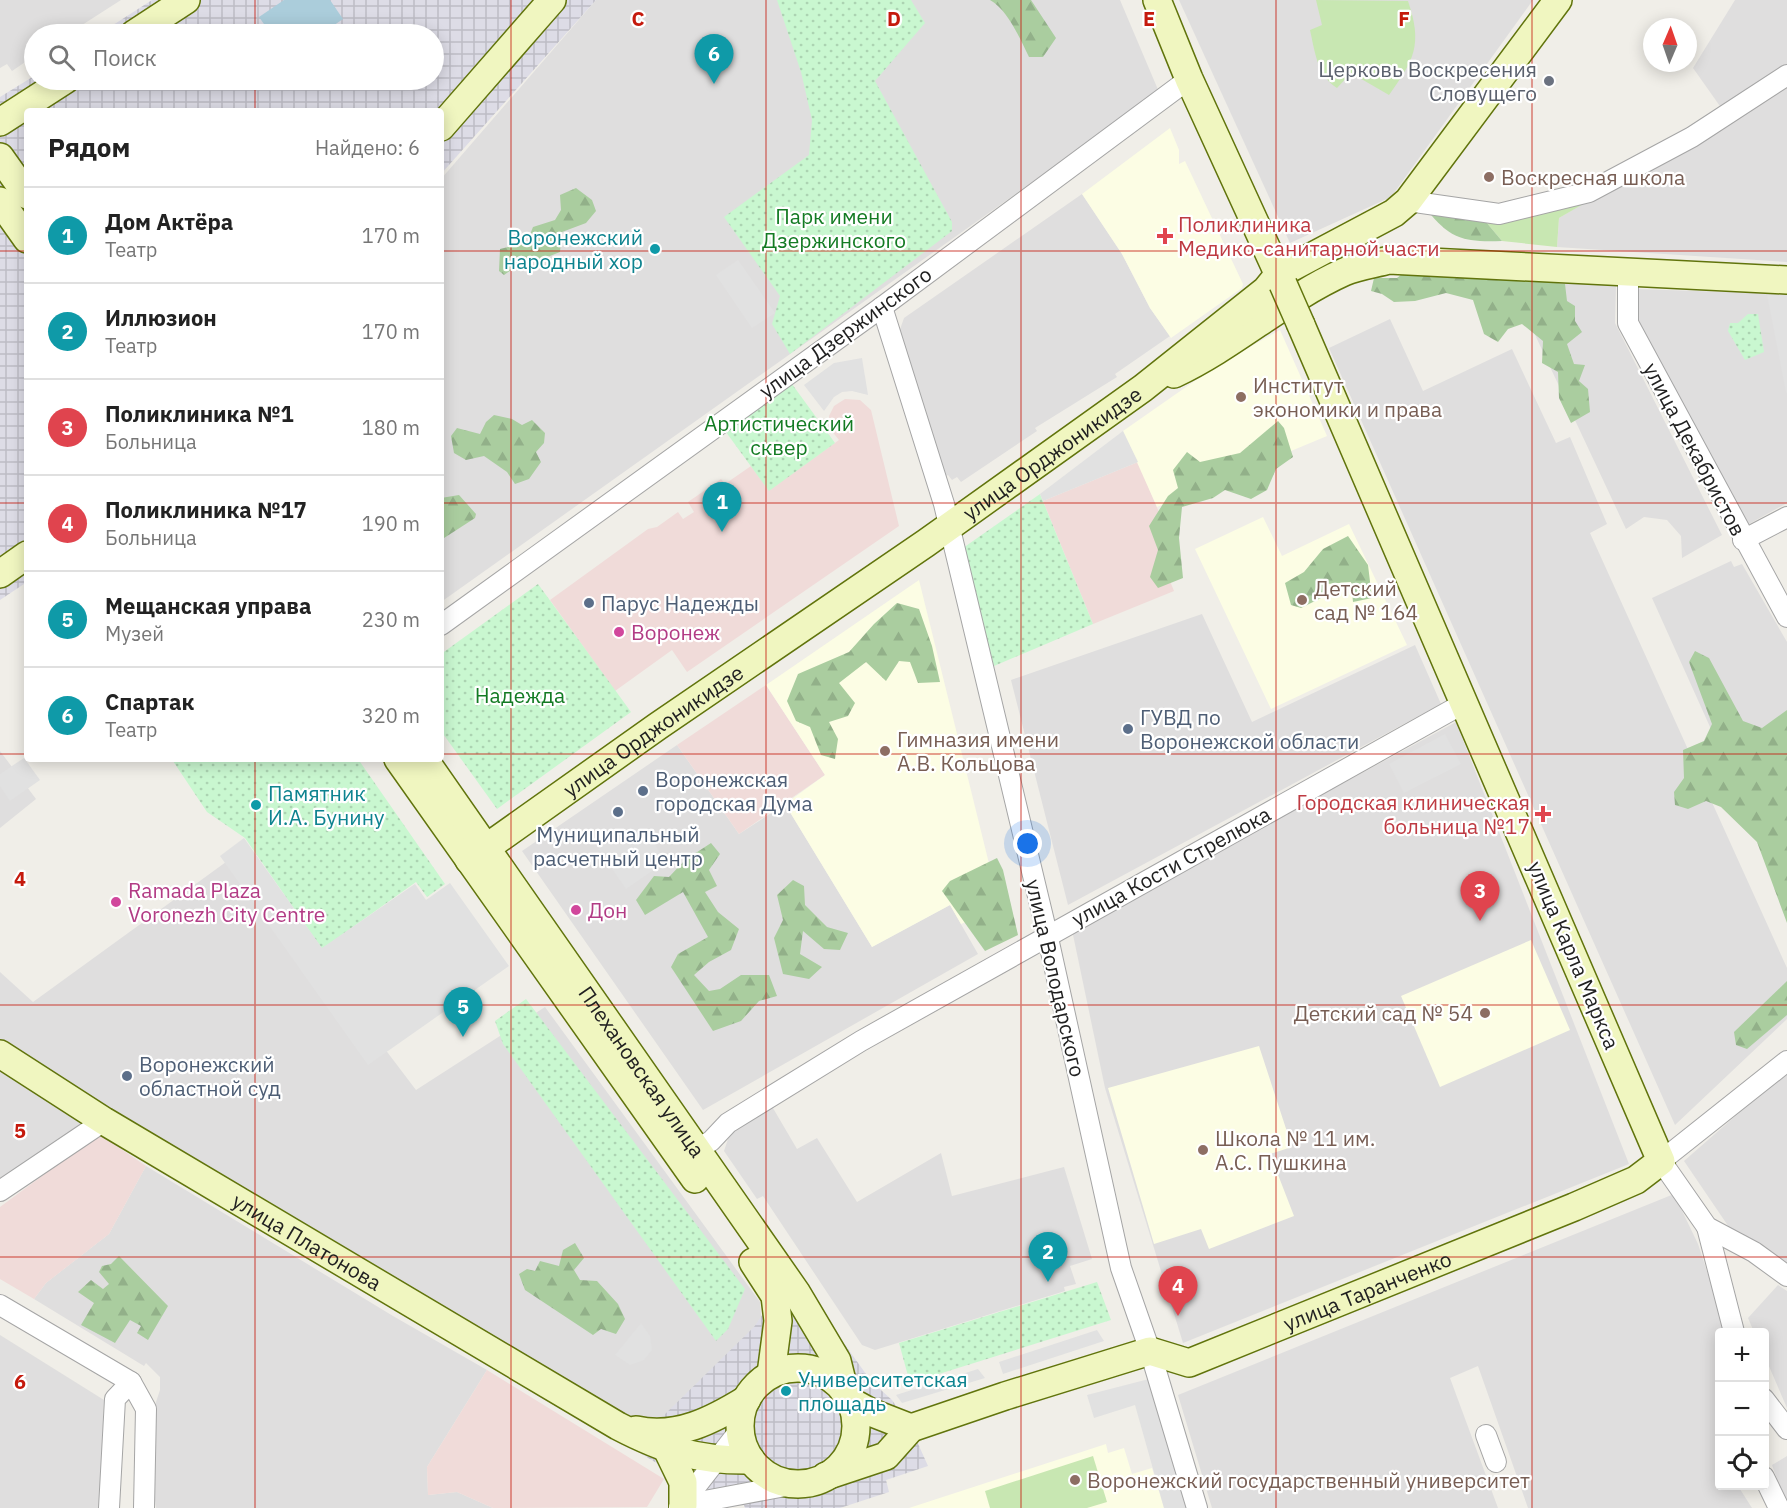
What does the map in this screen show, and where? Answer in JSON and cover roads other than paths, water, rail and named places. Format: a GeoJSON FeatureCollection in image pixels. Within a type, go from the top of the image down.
{"type":"FeatureCollection","features":[{"type":"Feature","properties":{"kind":"street"},"geometry":{"type":"LineString","coordinates":[[149,24],[186,0]]}},
{"type":"Feature","properties":{"kind":"street"},"geometry":{"type":"LineString","coordinates":[[444,124],[552,0]]}},
{"type":"Feature","properties":{"kind":"street"},"geometry":{"type":"LineString","coordinates":[[1157,0],[1189,79],[1281,279]]}},
{"type":"Feature","properties":{"kind":"street","name":"улица Орджоникидзе"},"geometry":{"type":"LineString","coordinates":[[477,853],[1143,388],[1281,279],[1394,213],[1408,201],[1558,0]]}},
{"type":"Feature","properties":{"kind":"street"},"geometry":{"type":"LineString","coordinates":[[1408,201],[1498,214],[1589,192],[1692,137],[1787,75]]}},
{"type":"Feature","properties":{"kind":"street","name":"улица Дзержинского"},"geometry":{"type":"LineString","coordinates":[[444,623],[882,307],[1189,79]]}},
{"type":"Feature","properties":{"kind":"street"},"geometry":{"type":"LineString","coordinates":[[0,122],[50,90]]}},
{"type":"Feature","properties":{"kind":"street"},"geometry":{"type":"LineString","coordinates":[[0,157],[24,191]]}},
{"type":"Feature","properties":{"kind":"street"},"geometry":{"type":"LineString","coordinates":[[0,201],[24,235]]}},
{"type":"Feature","properties":{"kind":"street"},"geometry":{"type":"LineString","coordinates":[[1143,388],[1209,358],[1314,288],[1346,271],[1389,260],[1629,274],[1787,280]]}},
{"type":"Feature","properties":{"kind":"street","name":"улица Декабристов"},"geometry":{"type":"LineString","coordinates":[[1629,274],[1628,323],[1743,540],[1787,617]]}},
{"type":"Feature","properties":{"kind":"street","name":"улица Карла Маркса"},"geometry":{"type":"LineString","coordinates":[[1281,279],[1466,702],[1661,1161],[1707,1227],[1754,1252],[1787,1276]]}},
{"type":"Feature","properties":{"kind":"street","name":"улица Володарского"},"geometry":{"type":"LineString","coordinates":[[882,307],[944,504],[947,526],[1048,938],[1121,1268],[1150,1351],[1197,1508]]}},
{"type":"Feature","properties":{"kind":"street"},"geometry":{"type":"LineString","coordinates":[[1743,540],[1787,517]]}},
{"type":"Feature","properties":{"kind":"street"},"geometry":{"type":"LineString","coordinates":[[0,574],[24,557]]}},
{"type":"Feature","properties":{"kind":"street","name":"улица Кости Стрелюка"},"geometry":{"type":"LineString","coordinates":[[688,1154],[711,1141],[728,1124],[861,1041],[1466,702]]}},
{"type":"Feature","properties":{"kind":"street","name":"Плехановская улица"},"geometry":{"type":"LineString","coordinates":[[401,762],[477,853],[688,1154],[816,1323],[837,1361],[848,1397]]}},
{"type":"Feature","properties":{"kind":"street","name":"Плехановская улица"},"geometry":{"type":"LineString","coordinates":[[426,762],[477,853]]}},
{"type":"Feature","properties":{"kind":"street","name":"улица Платонова"},"geometry":{"type":"LineString","coordinates":[[0,1054],[104,1121],[618,1426],[684,1455],[718,1461],[751,1460]]}},
{"type":"Feature","properties":{"kind":"street","name":"улица Таранченко"},"geometry":{"type":"LineString","coordinates":[[1150,1351],[1189,1363],[1636,1180],[1787,1060]]}},
{"type":"Feature","properties":{"kind":"street"},"geometry":{"type":"LineString","coordinates":[[0,1191],[104,1121]]}},
{"type":"Feature","properties":{"kind":"street","name":"Плехановская улица"},"geometry":{"type":"LineString","coordinates":[[688,1154],[776,1296],[778,1321],[771,1374]]}},
{"type":"Feature","properties":{"kind":"street"},"geometry":{"type":"LineString","coordinates":[[1707,1227],[1733,1328]]}},
{"type":"Feature","properties":{"kind":"street"},"geometry":{"type":"LineString","coordinates":[[0,1305],[131,1382],[146,1410],[144,1508]]}},
{"type":"Feature","properties":{"kind":"street"},"geometry":{"type":"LineString","coordinates":[[681,1507],[826,1476],[886,1456],[911,1428],[1150,1351]]}},
{"type":"Feature","properties":{"kind":"street"},"geometry":{"type":"LineString","coordinates":[[796,1484],[767,1475],[751,1460],[743,1446],[740,1430],[741,1414],[747,1399],[757,1385],[771,1374],[791,1369],[812,1370],[825,1374],[848,1397],[870,1412],[911,1428]]}},
{"type":"Feature","properties":{"kind":"street"},"geometry":{"type":"LineString","coordinates":[[109,1508],[115,1399],[131,1382]]}},
{"type":"Feature","properties":{"kind":"street"},"geometry":{"type":"LineString","coordinates":[[826,1476],[848,1455],[854,1441],[856,1421],[848,1397]]}},
{"type":"Feature","properties":{"kind":"street","name":"улица Платонова"},"geometry":{"type":"LineString","coordinates":[[618,1426],[650,1434],[683,1430],[715,1420],[747,1399]]}},
{"type":"Feature","properties":{"kind":"street"},"geometry":{"type":"LineString","coordinates":[[1769,1406],[1787,1429]]}},
{"type":"Feature","properties":{"kind":"street"},"geometry":{"type":"LineString","coordinates":[[681,1507],[740,1430]]}},
{"type":"Feature","properties":{"kind":"street"},"geometry":{"type":"LineString","coordinates":[[1486,1435],[1496,1462]]}},
{"type":"Feature","properties":{"kind":"street"},"geometry":{"type":"LineString","coordinates":[[667,1449],[683,1482],[681,1507]]}},
{"type":"Feature","properties":{"kind":"street"},"geometry":{"type":"LineString","coordinates":[[1769,1487],[1779,1508]]}},
{"type":"Feature","properties":{"kind":"water"},"geometry":{"type":"Polygon","coordinates":[[[284,0],[330,0],[343,19],[336,24],[264,24],[259,17],[284,0]]]}},
{"type":"Feature","properties":{"kind":"place","name":"Церковь Воскресения Словущего"},"geometry":{"type":"Point","coordinates":[1549,81]}},
{"type":"Feature","properties":{"kind":"place","name":"Спартак"},"geometry":{"type":"Point","coordinates":[714,84]}},
{"type":"Feature","properties":{"kind":"place","name":"Воскресная школа"},"geometry":{"type":"Point","coordinates":[1489,177]}},
{"type":"Feature","properties":{"kind":"place","name":"Поликлиника Медико-санитарной части"},"geometry":{"type":"Point","coordinates":[1165,236]}},
{"type":"Feature","properties":{"kind":"place","name":"Воронежский народный хор"},"geometry":{"type":"Point","coordinates":[655,249]}},
{"type":"Feature","properties":{"kind":"place","name":"Институт экономики и права"},"geometry":{"type":"Point","coordinates":[1241,397]}},
{"type":"Feature","properties":{"kind":"place","name":"Дом Актёра"},"geometry":{"type":"Point","coordinates":[722,532]}},
{"type":"Feature","properties":{"kind":"place","name":"Детский сад № 164"},"geometry":{"type":"Point","coordinates":[1302,600]}},
{"type":"Feature","properties":{"kind":"place","name":"Парус Надежды"},"geometry":{"type":"Point","coordinates":[589,603]}},
{"type":"Feature","properties":{"kind":"place","name":"Воронеж"},"geometry":{"type":"Point","coordinates":[619,632]}},
{"type":"Feature","properties":{"kind":"place","name":"ГУВД по Воронежской области"},"geometry":{"type":"Point","coordinates":[1128,729]}},
{"type":"Feature","properties":{"kind":"place","name":"Гимназия имени А.В. Кольцова"},"geometry":{"type":"Point","coordinates":[885,751]}},
{"type":"Feature","properties":{"kind":"place","name":"Воронежская городская Дума"},"geometry":{"type":"Point","coordinates":[643,791]}},
{"type":"Feature","properties":{"kind":"place","name":"Памятник И.А. Бунину"},"geometry":{"type":"Point","coordinates":[256,805]}},
{"type":"Feature","properties":{"kind":"place","name":"Муниципальный расчетный центр"},"geometry":{"type":"Point","coordinates":[618,812]}},
{"type":"Feature","properties":{"kind":"place","name":"Городская клиническая больница №17"},"geometry":{"type":"Point","coordinates":[1543,814]}},
{"type":"Feature","properties":{"kind":"place","name":"Ramada Plaza Voronezh City Centre"},"geometry":{"type":"Point","coordinates":[116,902]}},
{"type":"Feature","properties":{"kind":"place","name":"Дон"},"geometry":{"type":"Point","coordinates":[576,910]}},
{"type":"Feature","properties":{"kind":"place","name":"Поликлиника №1"},"geometry":{"type":"Point","coordinates":[1480,921]}},
{"type":"Feature","properties":{"kind":"place","name":"Детский сад № 54"},"geometry":{"type":"Point","coordinates":[1485,1013]}},
{"type":"Feature","properties":{"kind":"place","name":"Мещанская управа"},"geometry":{"type":"Point","coordinates":[463,1037]}},
{"type":"Feature","properties":{"kind":"place","name":"Воронежский областной суд"},"geometry":{"type":"Point","coordinates":[127,1076]}},
{"type":"Feature","properties":{"kind":"place","name":"Школа № 11 им. А.С. Пушкина"},"geometry":{"type":"Point","coordinates":[1203,1150]}},
{"type":"Feature","properties":{"kind":"place","name":"Иллюзион"},"geometry":{"type":"Point","coordinates":[1048,1282]}},
{"type":"Feature","properties":{"kind":"place","name":"Поликлиника №17"},"geometry":{"type":"Point","coordinates":[1178,1316]}},
{"type":"Feature","properties":{"kind":"place","name":"Университетская площадь"},"geometry":{"type":"Point","coordinates":[786,1391]}},
{"type":"Feature","properties":{"kind":"place","name":"Воронежский государственный университет"},"geometry":{"type":"Point","coordinates":[1075,1480]}},
{"type":"Feature","properties":{"kind":"park label","name":"Парк имени Дзержинского"},"geometry":{"type":"Point","coordinates":[834,228]}},
{"type":"Feature","properties":{"kind":"park label","name":"Артистический сквер"},"geometry":{"type":"Point","coordinates":[779,435]}},
{"type":"Feature","properties":{"kind":"park label","name":"Надежда"},"geometry":{"type":"Point","coordinates":[520,695]}}]}
